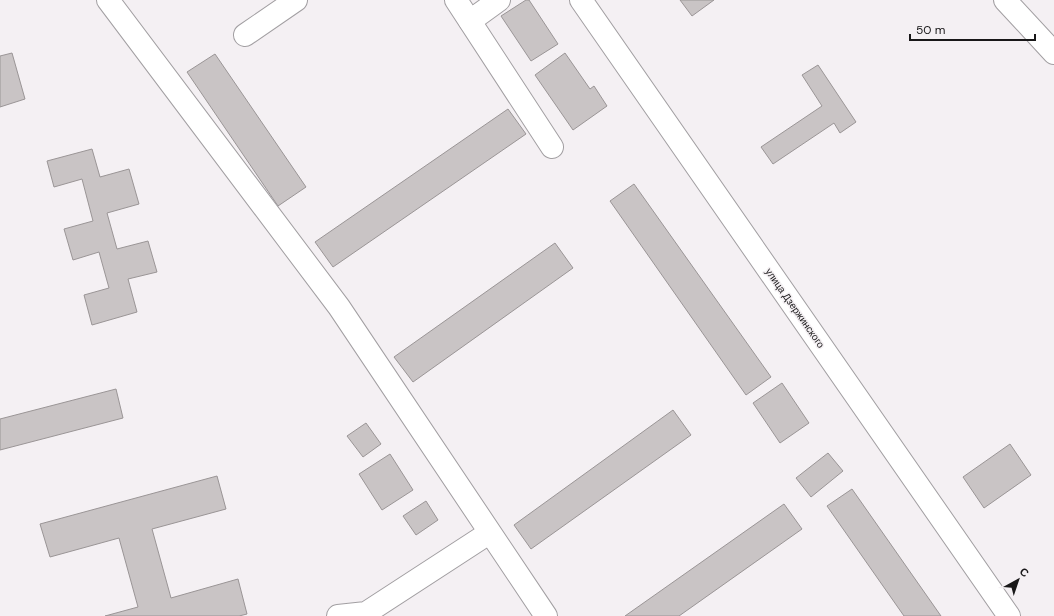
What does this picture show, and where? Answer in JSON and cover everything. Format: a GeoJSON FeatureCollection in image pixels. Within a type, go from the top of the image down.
{"type":"FeatureCollection","features":[{"type":"Feature","properties":{"kind":"main road"},"geometry":{"type":"LineString","coordinates":[[108,0],[339,307],[546,616]]}},
{"type":"Feature","properties":{"kind":"main road"},"geometry":{"type":"LineString","coordinates":[[245,34],[296,0]]}},
{"type":"Feature","properties":{"kind":"main road"},"geometry":{"type":"LineString","coordinates":[[456,0],[552,147]]}},
{"type":"Feature","properties":{"kind":"main road"},"geometry":{"type":"LineString","coordinates":[[470,21],[499,0]]}},
{"type":"Feature","properties":{"kind":"main road","name":"улица Дзержинского"},"geometry":{"type":"LineString","coordinates":[[581,0],[1009,616]]}},
{"type":"Feature","properties":{"kind":"main road"},"geometry":{"type":"LineString","coordinates":[[1005,0],[1054,53]]}},
{"type":"Feature","properties":{"kind":"main road"},"geometry":{"type":"LineString","coordinates":[[338,616],[366,614],[490,533]]}},
{"type":"Feature","properties":{"kind":"building"},"geometry":{"type":"Polygon","coordinates":[[[526,0],[529,0],[558,44],[531,61],[501,16],[526,0]]]}},
{"type":"Feature","properties":{"kind":"building"},"geometry":{"type":"Polygon","coordinates":[[[680,0],[714,0],[692,16],[680,0]]]}},
{"type":"Feature","properties":{"kind":"building"},"geometry":{"type":"Polygon","coordinates":[[[12,53],[25,99],[0,107],[0,56],[12,53]]]}},
{"type":"Feature","properties":{"kind":"building"},"geometry":{"type":"Polygon","coordinates":[[[565,53],[590,89],[594,86],[607,106],[573,130],[535,75],[565,53]]]}},
{"type":"Feature","properties":{"kind":"building"},"geometry":{"type":"Polygon","coordinates":[[[215,54],[306,187],[278,206],[187,72],[215,54]]]}},
{"type":"Feature","properties":{"kind":"building"},"geometry":{"type":"Polygon","coordinates":[[[818,65],[856,122],[840,133],[834,123],[773,164],[761,147],[822,106],[802,75],[818,65]]]}},
{"type":"Feature","properties":{"kind":"building"},"geometry":{"type":"Polygon","coordinates":[[[508,109],[526,134],[333,267],[315,242],[508,109]]]}},
{"type":"Feature","properties":{"kind":"building"},"geometry":{"type":"Polygon","coordinates":[[[92,149],[100,177],[129,169],[139,204],[107,213],[117,249],[148,241],[157,272],[128,279],[137,312],[92,325],[84,295],[109,288],[99,252],[73,260],[64,229],[93,221],[82,179],[54,187],[47,161],[92,149]]]}},
{"type":"Feature","properties":{"kind":"building"},"geometry":{"type":"Polygon","coordinates":[[[634,184],[771,377],[746,395],[610,201],[634,184]]]}},
{"type":"Feature","properties":{"kind":"building"},"geometry":{"type":"Polygon","coordinates":[[[555,243],[573,268],[413,382],[394,357],[555,243]]]}},
{"type":"Feature","properties":{"kind":"building"},"geometry":{"type":"Polygon","coordinates":[[[782,383],[809,423],[780,443],[753,403],[782,383]]]}},
{"type":"Feature","properties":{"kind":"building"},"geometry":{"type":"Polygon","coordinates":[[[116,389],[123,418],[0,450],[0,419],[116,389]]]}},
{"type":"Feature","properties":{"kind":"building"},"geometry":{"type":"Polygon","coordinates":[[[673,410],[691,435],[531,549],[514,525],[673,410]]]}},
{"type":"Feature","properties":{"kind":"building"},"geometry":{"type":"Polygon","coordinates":[[[366,423],[381,444],[363,457],[347,436],[366,423]]]}},
{"type":"Feature","properties":{"kind":"building"},"geometry":{"type":"Polygon","coordinates":[[[1010,444],[1031,475],[984,508],[963,477],[1010,444]]]}},
{"type":"Feature","properties":{"kind":"building"},"geometry":{"type":"Polygon","coordinates":[[[828,453],[843,471],[811,497],[796,478],[828,453]]]}},
{"type":"Feature","properties":{"kind":"building"},"geometry":{"type":"Polygon","coordinates":[[[390,454],[413,490],[382,510],[359,474],[390,454]]]}},
{"type":"Feature","properties":{"kind":"building"},"geometry":{"type":"Polygon","coordinates":[[[217,476],[226,509],[152,529],[171,598],[238,579],[247,614],[239,616],[105,616],[138,607],[119,538],[50,557],[40,524],[217,476]]]}},
{"type":"Feature","properties":{"kind":"building"},"geometry":{"type":"Polygon","coordinates":[[[852,489],[941,616],[904,616],[827,506],[852,489]]]}},
{"type":"Feature","properties":{"kind":"building"},"geometry":{"type":"Polygon","coordinates":[[[426,501],[438,520],[416,535],[403,516],[426,501]]]}},
{"type":"Feature","properties":{"kind":"building"},"geometry":{"type":"Polygon","coordinates":[[[784,504],[802,529],[679,616],[625,616],[784,504]]]}}]}
